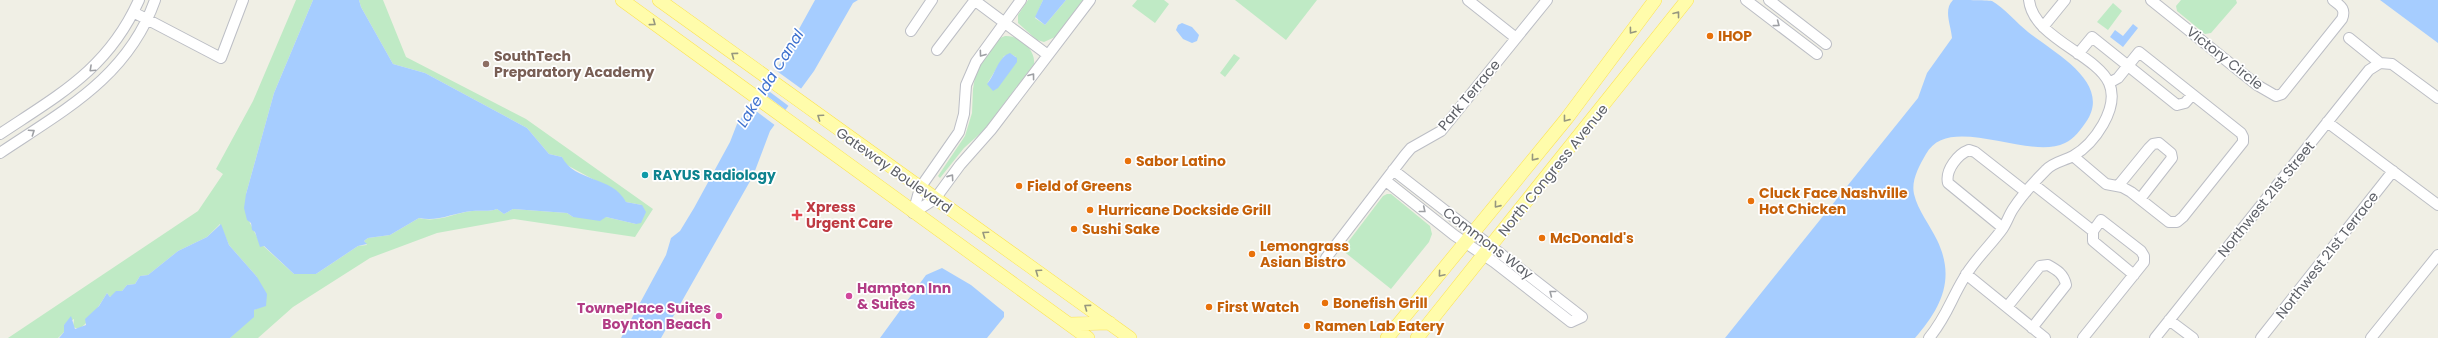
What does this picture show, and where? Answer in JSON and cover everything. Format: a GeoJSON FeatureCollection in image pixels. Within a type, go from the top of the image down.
{"type":"FeatureCollection","features":[{"type":"Feature","properties":{"kind":"main road","name":"Gateway Boulevard"},"geometry":{"type":"LineString","coordinates":[[622,0],[783,119],[1088,338]]}},
{"type":"Feature","properties":{"kind":"main road","name":"Gateway Boulevard"},"geometry":{"type":"LineString","coordinates":[[659,0],[797,101],[1130,338]]}},
{"type":"Feature","properties":{"kind":"main road","name":"North Congress Avenue"},"geometry":{"type":"LineString","coordinates":[[1387,338],[1474,234],[1567,118],[1655,0]]}},
{"type":"Feature","properties":{"kind":"main road","name":"North Congress Avenue"},"geometry":{"type":"LineString","coordinates":[[1418,338],[1688,0]]}},
{"type":"Feature","properties":{"kind":"main road"},"geometry":{"type":"LineString","coordinates":[[1069,324],[1110,323]]}},
{"type":"Feature","properties":{"kind":"street"},"geometry":{"type":"LineString","coordinates":[[0,134],[68,88],[92,69],[113,45],[139,0]]}},
{"type":"Feature","properties":{"kind":"street"},"geometry":{"type":"LineString","coordinates":[[0,153],[78,101],[102,81],[131,48],[148,19],[155,0]]}},
{"type":"Feature","properties":{"kind":"street"},"geometry":{"type":"LineString","coordinates":[[133,12],[221,58],[243,0]]}},
{"type":"Feature","properties":{"kind":"street"},"geometry":{"type":"LineString","coordinates":[[911,31],[932,0]]}},
{"type":"Feature","properties":{"kind":"street"},"geometry":{"type":"LineString","coordinates":[[937,50],[974,0],[1048,55]]}},
{"type":"Feature","properties":{"kind":"street"},"geometry":{"type":"LineString","coordinates":[[913,213],[920,188],[959,132],[964,114],[966,85],[976,62],[1021,0]]}},
{"type":"Feature","properties":{"kind":"street"},"geometry":{"type":"LineString","coordinates":[[913,213],[935,199],[960,164],[991,130],[1090,0]]}},
{"type":"Feature","properties":{"kind":"street"},"geometry":{"type":"LineString","coordinates":[[1468,0],[1516,38]]}},
{"type":"Feature","properties":{"kind":"street","name":"Park Terrace"},"geometry":{"type":"LineString","coordinates":[[1326,258],[1411,148],[1441,131],[1548,0]]}},
{"type":"Feature","properties":{"kind":"street"},"geometry":{"type":"LineString","coordinates":[[1746,0],[1818,54]]}},
{"type":"Feature","properties":{"kind":"street"},"geometry":{"type":"LineString","coordinates":[[1757,8],[1764,0]]}},
{"type":"Feature","properties":{"kind":"street"},"geometry":{"type":"LineString","coordinates":[[1769,0],[1826,44]]}},
{"type":"Feature","properties":{"kind":"street"},"geometry":{"type":"LineString","coordinates":[[1929,338],[1947,314],[1966,274],[2003,228],[2012,210],[2051,165],[2073,156],[2088,143],[2106,121],[2113,97],[2109,83],[2099,71],[2043,27],[2033,14],[2029,0]]}},
{"type":"Feature","properties":{"kind":"street"},"geometry":{"type":"LineString","coordinates":[[2043,27],[2065,0]]}},
{"type":"Feature","properties":{"kind":"street","name":"Victory Circle"},"geometry":{"type":"LineString","coordinates":[[2151,0],[2257,85],[2276,96],[2282,94],[2342,19],[2344,13],[2342,7],[2333,0]]}},
{"type":"Feature","properties":{"kind":"street"},"geometry":{"type":"LineString","coordinates":[[2078,54],[2092,37],[2176,105],[2185,103],[2192,95]]}},
{"type":"Feature","properties":{"kind":"street"},"geometry":{"type":"LineString","coordinates":[[2349,38],[2380,63],[2392,64],[2438,98]]}},
{"type":"Feature","properties":{"kind":"street"},"geometry":{"type":"LineString","coordinates":[[2073,156],[2106,184],[2118,186],[2140,199],[2169,222],[2176,222],[2183,217],[2243,142],[2243,137],[2139,52],[2118,78],[2109,83]]}},
{"type":"Feature","properties":{"kind":"street","name":"Northwest 21st Street"},"geometry":{"type":"LineString","coordinates":[[2155,338],[2369,70],[2380,63]]}},
{"type":"Feature","properties":{"kind":"street"},"geometry":{"type":"LineString","coordinates":[[2327,122],[2438,205]]}},
{"type":"Feature","properties":{"kind":"street"},"geometry":{"type":"LineString","coordinates":[[2118,186],[2149,148],[2153,144],[2159,143],[2171,153],[2172,158],[2140,199]]}},
{"type":"Feature","properties":{"kind":"street"},"geometry":{"type":"LineString","coordinates":[[2003,228],[1948,183],[1947,174],[1950,168],[1963,153],[1969,150],[1976,152],[2093,231]]}},
{"type":"Feature","properties":{"kind":"street","name":"Commons Way"},"geometry":{"type":"LineString","coordinates":[[1386,181],[1465,244],[1488,251],[1582,317],[1571,322],[1488,251],[1474,234],[1393,170]]}},
{"type":"Feature","properties":{"kind":"street","name":"Northwest 21st Terrace"},"geometry":{"type":"LineString","coordinates":[[2261,338],[2392,171]]}},
{"type":"Feature","properties":{"kind":"street"},"geometry":{"type":"LineString","coordinates":[[2083,338],[2134,275],[2144,262],[2144,256],[2141,251],[2101,220],[2093,231],[2093,241],[2134,275]]}},
{"type":"Feature","properties":{"kind":"street"},"geometry":{"type":"LineString","coordinates":[[2371,338],[2438,255]]}},
{"type":"Feature","properties":{"kind":"street"},"geometry":{"type":"LineString","coordinates":[[2007,307],[2040,266],[2048,265],[2060,273],[2064,277],[2066,285],[2032,328]]}},
{"type":"Feature","properties":{"kind":"street"},"geometry":{"type":"LineString","coordinates":[[1966,274],[2045,338]]}},
{"type":"Feature","properties":{"kind":"street"},"geometry":{"type":"LineString","coordinates":[[2169,320],[2193,338]]}},
{"type":"Feature","properties":{"kind":"green space"},"geometry":{"type":"Polygon","coordinates":[[[296,0],[313,0],[274,93],[246,194],[249,221],[260,243],[294,274],[316,274],[358,246],[367,245],[364,241],[368,238],[390,235],[419,218],[439,219],[465,212],[497,209],[504,214],[513,209],[567,213],[573,217],[606,217],[636,224],[642,205],[626,202],[598,182],[565,164],[562,157],[549,154],[527,128],[425,73],[393,64],[361,7],[359,0],[383,0],[406,57],[526,119],[653,209],[635,237],[514,219],[437,233],[370,258],[293,307],[258,338],[230,338],[254,310],[260,307],[257,277],[229,245],[220,224],[207,237],[178,251],[148,275],[140,276],[135,284],[127,285],[122,291],[110,297],[107,293],[98,308],[79,329],[73,327],[74,319],[64,325],[64,332],[58,338],[8,338],[198,211],[223,174],[216,169],[253,101],[296,0]]]}},
{"type":"Feature","properties":{"kind":"green space"},"geometry":{"type":"Polygon","coordinates":[[[1028,0],[1043,0],[1035,18],[1045,25],[1066,0],[1083,0],[1055,37],[1044,42],[1037,40],[1018,23],[1018,15],[1028,0]]]}},
{"type":"Feature","properties":{"kind":"green space"},"geometry":{"type":"Polygon","coordinates":[[[1137,0],[1164,0],[1169,4],[1155,23],[1132,6],[1137,0]]]}},
{"type":"Feature","properties":{"kind":"green space"},"geometry":{"type":"Polygon","coordinates":[[[1235,0],[1317,0],[1286,40],[1235,0]]]}},
{"type":"Feature","properties":{"kind":"green space"},"geometry":{"type":"Polygon","coordinates":[[[2181,0],[2236,0],[2237,3],[2211,33],[2205,34],[2177,11],[2176,6],[2181,0]]]}},
{"type":"Feature","properties":{"kind":"green space"},"geometry":{"type":"Polygon","coordinates":[[[2113,3],[2122,11],[2108,30],[2097,22],[2113,3]]]}},
{"type":"Feature","properties":{"kind":"green space"},"geometry":{"type":"Polygon","coordinates":[[[1010,36],[1026,44],[1034,59],[1034,64],[984,130],[964,148],[940,178],[938,176],[965,136],[972,113],[973,89],[976,71],[1000,38],[1010,36]],[[1011,54],[1004,56],[987,84],[1016,57],[1011,54]]]}},
{"type":"Feature","properties":{"kind":"green space"},"geometry":{"type":"Polygon","coordinates":[[[1234,54],[1240,58],[1225,77],[1220,73],[1234,54]]]}},
{"type":"Feature","properties":{"kind":"green space"},"geometry":{"type":"Polygon","coordinates":[[[1391,194],[1430,226],[1432,234],[1429,242],[1391,289],[1342,250],[1383,196],[1391,194]]]}},
{"type":"Feature","properties":{"kind":"water"},"geometry":{"type":"Polygon","coordinates":[[[313,0],[359,0],[361,7],[393,64],[425,73],[527,128],[549,154],[562,157],[575,171],[612,188],[620,194],[626,202],[642,205],[646,212],[641,223],[636,224],[606,217],[600,221],[573,217],[567,213],[513,209],[504,214],[497,209],[465,212],[433,219],[419,218],[390,235],[368,238],[364,241],[367,244],[358,246],[316,274],[294,274],[264,246],[260,247],[255,232],[252,230],[251,223],[247,220],[244,208],[246,194],[274,93],[313,0]]]}},
{"type":"Feature","properties":{"kind":"water"},"geometry":{"type":"Polygon","coordinates":[[[815,0],[858,0],[853,3],[814,71],[770,131],[753,176],[661,338],[621,338],[666,255],[671,238],[680,231],[694,208],[730,142],[737,124],[778,67],[815,0]]]}},
{"type":"Feature","properties":{"kind":"water"},"geometry":{"type":"Polygon","coordinates":[[[1043,0],[1066,0],[1045,25],[1035,17],[1043,0]]]}},
{"type":"Feature","properties":{"kind":"water"},"geometry":{"type":"Polygon","coordinates":[[[1953,0],[1992,1],[2001,7],[2028,32],[2065,59],[2077,70],[2086,82],[2092,94],[2092,108],[2086,122],[2071,139],[2065,143],[2049,147],[2031,146],[1970,137],[1952,137],[1937,142],[1926,154],[1918,169],[1913,189],[1918,206],[1943,254],[1945,280],[1943,292],[1932,316],[1915,338],[1725,338],[1918,98],[1927,73],[1952,38],[1948,18],[1948,8],[1953,0]]]}},
{"type":"Feature","properties":{"kind":"water"},"geometry":{"type":"Polygon","coordinates":[[[2380,0],[2438,0],[2438,43],[2380,0]]]}},
{"type":"Feature","properties":{"kind":"water"},"geometry":{"type":"Polygon","coordinates":[[[1182,23],[1192,27],[1199,35],[1197,41],[1192,43],[1183,39],[1176,30],[1178,25],[1182,23]]]}},
{"type":"Feature","properties":{"kind":"water"},"geometry":{"type":"Polygon","coordinates":[[[2133,24],[2138,28],[2123,47],[2110,37],[2115,30],[2123,36],[2133,24]]]}},
{"type":"Feature","properties":{"kind":"water"},"geometry":{"type":"Polygon","coordinates":[[[1010,53],[1017,58],[1017,62],[998,88],[993,91],[987,84],[1002,58],[1010,53]]]}},
{"type":"Feature","properties":{"kind":"water"},"geometry":{"type":"Polygon","coordinates":[[[221,224],[229,245],[257,277],[267,294],[266,306],[254,310],[254,317],[230,338],[59,338],[64,332],[64,325],[71,316],[75,329],[86,325],[85,319],[99,306],[107,293],[110,297],[116,291],[122,291],[127,285],[135,284],[140,276],[148,275],[178,251],[207,237],[221,224]]]}},
{"type":"Feature","properties":{"kind":"water"},"geometry":{"type":"Polygon","coordinates":[[[942,268],[971,285],[1004,312],[1004,317],[987,338],[880,338],[926,275],[942,268]]]}},
{"type":"Feature","properties":{"kind":"pier"},"geometry":{"type":"Polygon","coordinates":[[[774,69],[803,90],[790,107],[762,86],[774,69]]]}},
{"type":"Feature","properties":{"kind":"pier"},"geometry":{"type":"Polygon","coordinates":[[[759,90],[787,111],[776,126],[748,105],[759,90]]]}},
{"type":"Feature","properties":{"kind":"place","name":"IHOP"},"geometry":{"type":"Point","coordinates":[1710,36]}},
{"type":"Feature","properties":{"kind":"place","name":"SouthTech Preparatory Academy"},"geometry":{"type":"Point","coordinates":[486,64]}},
{"type":"Feature","properties":{"kind":"place","name":"Sabor Latino"},"geometry":{"type":"Point","coordinates":[1128,161]}},
{"type":"Feature","properties":{"kind":"place","name":"RAYUS Radiology"},"geometry":{"type":"Point","coordinates":[645,175]}},
{"type":"Feature","properties":{"kind":"place","name":"Field of Greens"},"geometry":{"type":"Point","coordinates":[1019,186]}},
{"type":"Feature","properties":{"kind":"place","name":"Cluck Face Nashville Hot Chicken"},"geometry":{"type":"Point","coordinates":[1751,201]}},
{"type":"Feature","properties":{"kind":"place","name":"Hurricane Dockside Grill"},"geometry":{"type":"Point","coordinates":[1090,210]}},
{"type":"Feature","properties":{"kind":"place","name":"Xpress Urgent Care"},"geometry":{"type":"Point","coordinates":[797,215]}},
{"type":"Feature","properties":{"kind":"place","name":"Sushi Sake"},"geometry":{"type":"Point","coordinates":[1074,229]}},
{"type":"Feature","properties":{"kind":"place","name":"McDonald's"},"geometry":{"type":"Point","coordinates":[1542,238]}},
{"type":"Feature","properties":{"kind":"place","name":"Lemongrass Asian Bistro"},"geometry":{"type":"Point","coordinates":[1252,254]}},
{"type":"Feature","properties":{"kind":"place","name":"Hampton Inn & Suites"},"geometry":{"type":"Point","coordinates":[849,296]}},
{"type":"Feature","properties":{"kind":"place","name":"Bonefish Grill"},"geometry":{"type":"Point","coordinates":[1325,303]}},
{"type":"Feature","properties":{"kind":"place","name":"First Watch"},"geometry":{"type":"Point","coordinates":[1209,307]}},
{"type":"Feature","properties":{"kind":"place","name":"TownePlace Suites Boynton Beach"},"geometry":{"type":"Point","coordinates":[719,316]}},
{"type":"Feature","properties":{"kind":"place","name":"Ramen Lab Eatery"},"geometry":{"type":"Point","coordinates":[1307,326]}},
{"type":"Feature","properties":{"kind":"water label","name":"Lake Ida Canal"},"geometry":{"type":"Point","coordinates":[770,78]}}]}
